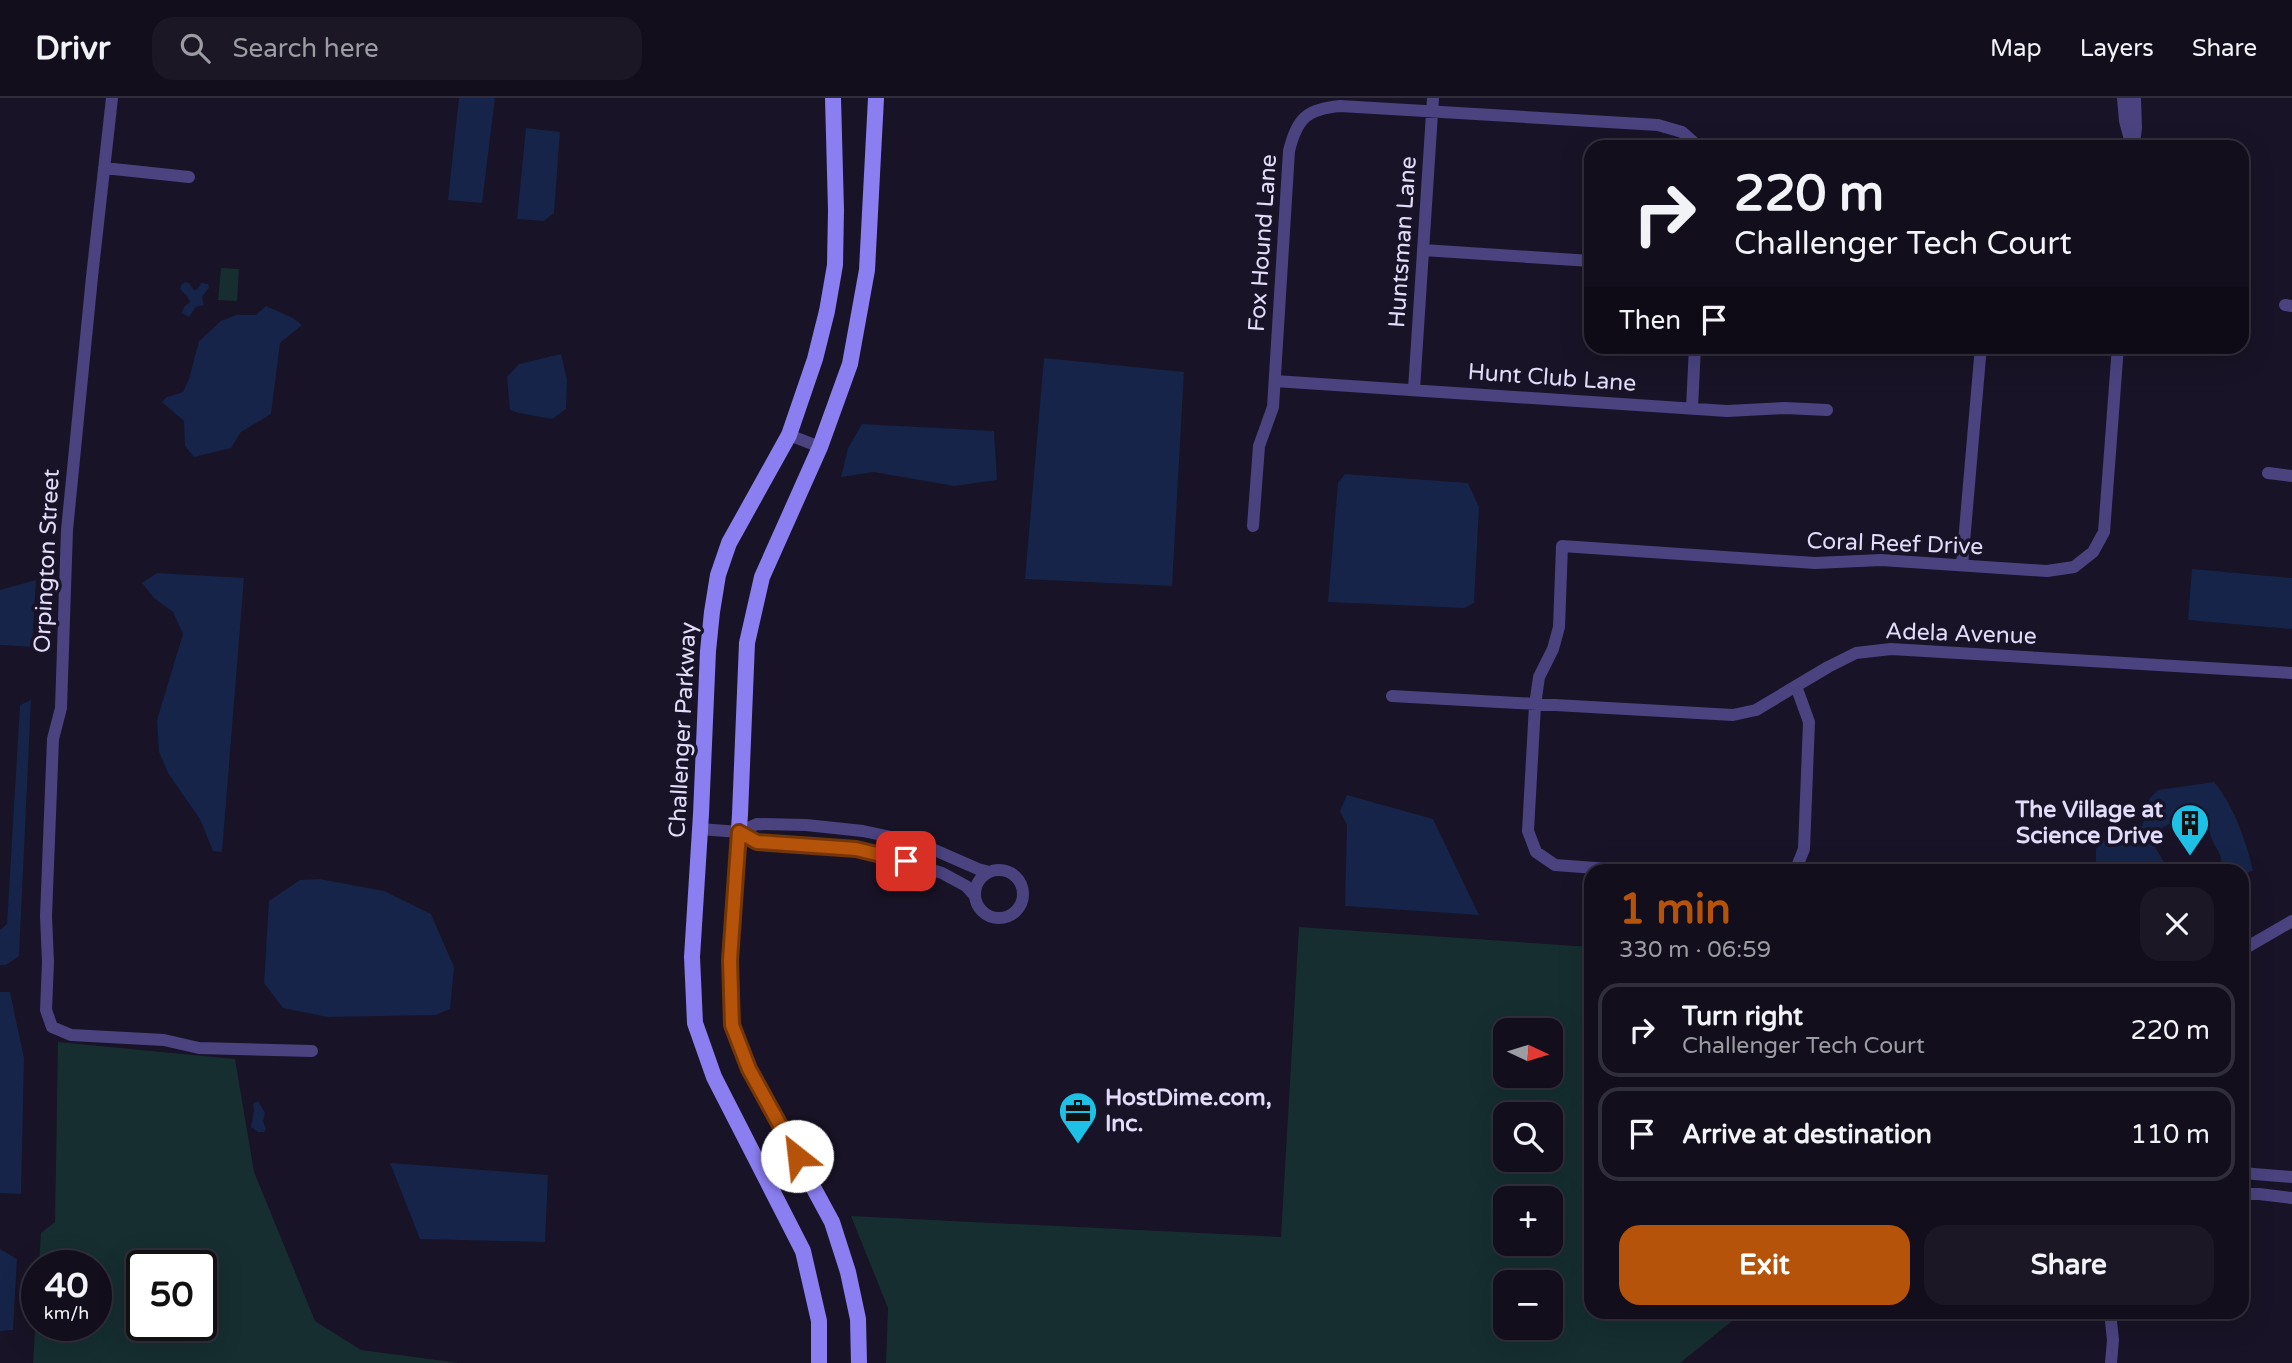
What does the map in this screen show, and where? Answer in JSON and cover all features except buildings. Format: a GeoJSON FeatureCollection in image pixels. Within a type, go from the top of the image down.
{"type":"FeatureCollection","features":[{"type":"Feature","properties":{"kind":"main road","name":"Challenger Parkway"},"geometry":{"type":"LineString","coordinates":[[820,1363],[819,1321],[803,1251],[714,1077],[695,1023],[692,957],[708,651],[718,575],[729,543],[789,435],[815,359],[827,311],[835,265],[833,98]]}},
{"type":"Feature","properties":{"kind":"main road"},"geometry":{"type":"LineString","coordinates":[[859,1363],[858,1319],[848,1272],[832,1222],[749,1069],[732,1025],[730,960],[739,832],[747,643],[762,577],[820,447],[850,364],[867,270],[876,98]]}},
{"type":"Feature","properties":{"kind":"street","name":"Orpington Street"},"geometry":{"type":"LineString","coordinates":[[112,98],[67,530],[61,708],[53,739],[46,916],[46,1010],[52,1027],[71,1035],[164,1040],[199,1048],[312,1051]]}},
{"type":"Feature","properties":{"kind":"street"},"geometry":{"type":"LineString","coordinates":[[2123,98],[2125,121],[2131,140]]}},
{"type":"Feature","properties":{"kind":"street"},"geometry":{"type":"LineString","coordinates":[[2134,140],[2136,98]]}},
{"type":"Feature","properties":{"kind":"street","name":"Fox Hound Lane"},"geometry":{"type":"LineString","coordinates":[[1253,527],[1259,446],[1271,416],[1275,381],[1289,151],[1300,122],[1310,112],[1331,107],[1433,104],[1658,125],[1682,132],[1691,140]]}},
{"type":"Feature","properties":{"kind":"street","name":"Huntsman Lane"},"geometry":{"type":"LineString","coordinates":[[1414,389],[1433,104]]}},
{"type":"Feature","properties":{"kind":"street"},"geometry":{"type":"LineString","coordinates":[[104,168],[189,177]]}},
{"type":"Feature","properties":{"kind":"street"},"geometry":{"type":"LineString","coordinates":[[1423,250],[1584,261]]}},
{"type":"Feature","properties":{"kind":"street"},"geometry":{"type":"LineString","coordinates":[[1692,408],[1695,354]]}},
{"type":"Feature","properties":{"kind":"street"},"geometry":{"type":"LineString","coordinates":[[1962,565],[1981,354]]}},
{"type":"Feature","properties":{"kind":"street","name":"Coral Reef Drive"},"geometry":{"type":"LineString","coordinates":[[1535,705],[1539,677],[1553,649],[1559,627],[1563,546],[1815,563],[1881,560],[2047,571],[2074,567],[2093,552],[2104,532],[2117,354]]}},
{"type":"Feature","properties":{"kind":"street","name":"Hunt Club Lane"},"geometry":{"type":"LineString","coordinates":[[1275,381],[1727,411],[1785,408],[1827,410]]}},
{"type":"Feature","properties":{"kind":"street"},"geometry":{"type":"LineString","coordinates":[[789,435],[820,447]]}},
{"type":"Feature","properties":{"kind":"street"},"geometry":{"type":"LineString","coordinates":[[2268,473],[2292,476]]}},
{"type":"Feature","properties":{"kind":"street","name":"Adela Avenue"},"geometry":{"type":"LineString","coordinates":[[1392,696],[1733,715],[1756,710],[1856,653],[1891,649],[2292,673]]}},
{"type":"Feature","properties":{"kind":"street"},"geometry":{"type":"LineString","coordinates":[[1796,686],[1809,722],[1804,849],[1798,864]]}},
{"type":"Feature","properties":{"kind":"street"},"geometry":{"type":"LineString","coordinates":[[1535,705],[1528,831],[1536,852],[1555,865],[1584,867]]}},
{"type":"Feature","properties":{"kind":"street"},"geometry":{"type":"LineString","coordinates":[[700,829],[739,832],[757,842],[856,849],[906,861],[942,873],[966,886],[975,896],[978,906],[985,914],[994,918],[1006,917],[1017,910],[1023,896],[1018,880],[1006,871],[989,872],[978,869],[905,840],[863,831],[806,825],[757,824],[739,832]]}},
{"type":"Feature","properties":{"kind":"street"},"geometry":{"type":"LineString","coordinates":[[975,896],[979,881],[989,872]]}},
{"type":"Feature","properties":{"kind":"street"},"geometry":{"type":"LineString","coordinates":[[2249,946],[2292,921]]}},
{"type":"Feature","properties":{"kind":"street"},"geometry":{"type":"LineString","coordinates":[[2249,1174],[2292,1177]]}},
{"type":"Feature","properties":{"kind":"street"},"geometry":{"type":"LineString","coordinates":[[2249,1195],[2292,1198]]}},
{"type":"Feature","properties":{"kind":"street"},"geometry":{"type":"LineString","coordinates":[[2111,1319],[2113,1340]]}},
{"type":"Feature","properties":{"kind":"street"},"geometry":{"type":"LineString","coordinates":[[2111,1363],[2118,1319]]}},
{"type":"Feature","properties":{"kind":"green space"},"geometry":{"type":"Polygon","coordinates":[[[221,268],[239,269],[237,301],[218,300],[221,268]]]}},
{"type":"Feature","properties":{"kind":"green space"},"geometry":{"type":"Polygon","coordinates":[[[1299,927],[1584,947],[1584,1319],[1735,1319],[1680,1363],[886,1363],[888,1308],[851,1216],[1281,1237],[1299,927]]]}},
{"type":"Feature","properties":{"kind":"green space"},"geometry":{"type":"Polygon","coordinates":[[[58,1042],[235,1059],[254,1172],[315,1321],[361,1350],[459,1363],[33,1363],[34,1341],[112,1341],[112,1250],[40,1250],[41,1233],[55,1222],[58,1042]]]}},
{"type":"Feature","properties":{"kind":"water"},"geometry":{"type":"Polygon","coordinates":[[[459,98],[495,98],[482,203],[448,200],[459,98]]]}},
{"type":"Feature","properties":{"kind":"water"},"geometry":{"type":"Polygon","coordinates":[[[526,128],[560,132],[554,213],[544,221],[517,219],[526,128]]]}},
{"type":"Feature","properties":{"kind":"water"},"geometry":{"type":"Polygon","coordinates":[[[185,282],[194,290],[198,289],[201,283],[208,284],[209,288],[202,297],[204,305],[196,307],[189,317],[182,313],[190,302],[180,289],[185,282]]]}},
{"type":"Feature","properties":{"kind":"water"},"geometry":{"type":"Polygon","coordinates":[[[266,306],[302,325],[280,343],[271,414],[241,432],[231,448],[194,457],[185,446],[184,421],[162,402],[167,397],[183,392],[199,341],[221,321],[236,315],[256,315],[266,306]]]}},
{"type":"Feature","properties":{"kind":"water"},"geometry":{"type":"Polygon","coordinates":[[[561,354],[567,380],[566,409],[552,419],[510,410],[507,377],[519,364],[561,354]]]}},
{"type":"Feature","properties":{"kind":"water"},"geometry":{"type":"Polygon","coordinates":[[[1044,358],[1184,372],[1172,586],[1025,579],[1044,358]]]}},
{"type":"Feature","properties":{"kind":"water"},"geometry":{"type":"Polygon","coordinates":[[[862,424],[994,431],[997,480],[954,486],[874,472],[841,477],[848,448],[862,424]]]}},
{"type":"Feature","properties":{"kind":"water"},"geometry":{"type":"Polygon","coordinates":[[[1345,474],[1468,483],[1479,507],[1474,603],[1464,608],[1328,602],[1338,483],[1345,474]]]}},
{"type":"Feature","properties":{"kind":"water"},"geometry":{"type":"Polygon","coordinates":[[[2192,569],[2292,578],[2292,629],[2188,620],[2192,569]]]}},
{"type":"Feature","properties":{"kind":"water"},"geometry":{"type":"Polygon","coordinates":[[[157,573],[244,578],[222,852],[213,851],[200,819],[168,773],[159,752],[157,720],[183,634],[173,612],[154,598],[142,583],[157,573]]]}},
{"type":"Feature","properties":{"kind":"water"},"geometry":{"type":"Polygon","coordinates":[[[36,580],[32,647],[0,645],[0,590],[36,580]]]}},
{"type":"Feature","properties":{"kind":"water"},"geometry":{"type":"Polygon","coordinates":[[[31,700],[19,956],[6,965],[0,965],[0,930],[7,924],[20,705],[31,700]]]}},
{"type":"Feature","properties":{"kind":"water"},"geometry":{"type":"Polygon","coordinates":[[[2214,782],[2238,824],[2253,871],[2249,872],[2249,864],[2222,864],[2220,854],[2211,839],[2208,822],[2185,816],[2160,829],[2155,847],[2165,864],[2096,864],[2096,849],[2105,839],[2142,826],[2150,798],[2158,790],[2214,782]]]}},
{"type":"Feature","properties":{"kind":"water"},"geometry":{"type":"Polygon","coordinates":[[[1347,795],[1433,819],[1479,915],[1345,906],[1347,825],[1340,811],[1347,795]]]}},
{"type":"Feature","properties":{"kind":"water"},"geometry":{"type":"Polygon","coordinates":[[[320,879],[384,891],[431,914],[454,967],[450,1009],[436,1015],[327,1017],[283,1008],[264,983],[269,901],[300,880],[320,879]]]}},
{"type":"Feature","properties":{"kind":"water"},"geometry":{"type":"Polygon","coordinates":[[[0,992],[10,992],[24,1058],[21,1194],[0,1193],[0,992]]]}},
{"type":"Feature","properties":{"kind":"water"},"geometry":{"type":"Polygon","coordinates":[[[258,1101],[265,1113],[264,1132],[258,1132],[251,1127],[253,1104],[258,1101]]]}},
{"type":"Feature","properties":{"kind":"water"},"geometry":{"type":"Polygon","coordinates":[[[390,1163],[548,1175],[545,1242],[420,1239],[390,1163]]]}},
{"type":"Feature","properties":{"kind":"water"},"geometry":{"type":"Polygon","coordinates":[[[0,1249],[17,1259],[13,1330],[0,1331],[0,1249]]]}},
{"type":"Feature","properties":{"kind":"place","name":"The Village at Science Drive"},"geometry":{"type":"Point","coordinates":[2190,857]}},
{"type":"Feature","properties":{"kind":"place","name":"HostDime.com, Inc."},"geometry":{"type":"Point","coordinates":[1078,1145]}},
{"type":"Feature","properties":{"kind":"route"},"geometry":{"type":"LineString","coordinates":[[797,1156],[749,1069],[732,1025],[730,960],[739,832],[757,842],[856,849],[906,861]]}}]}
